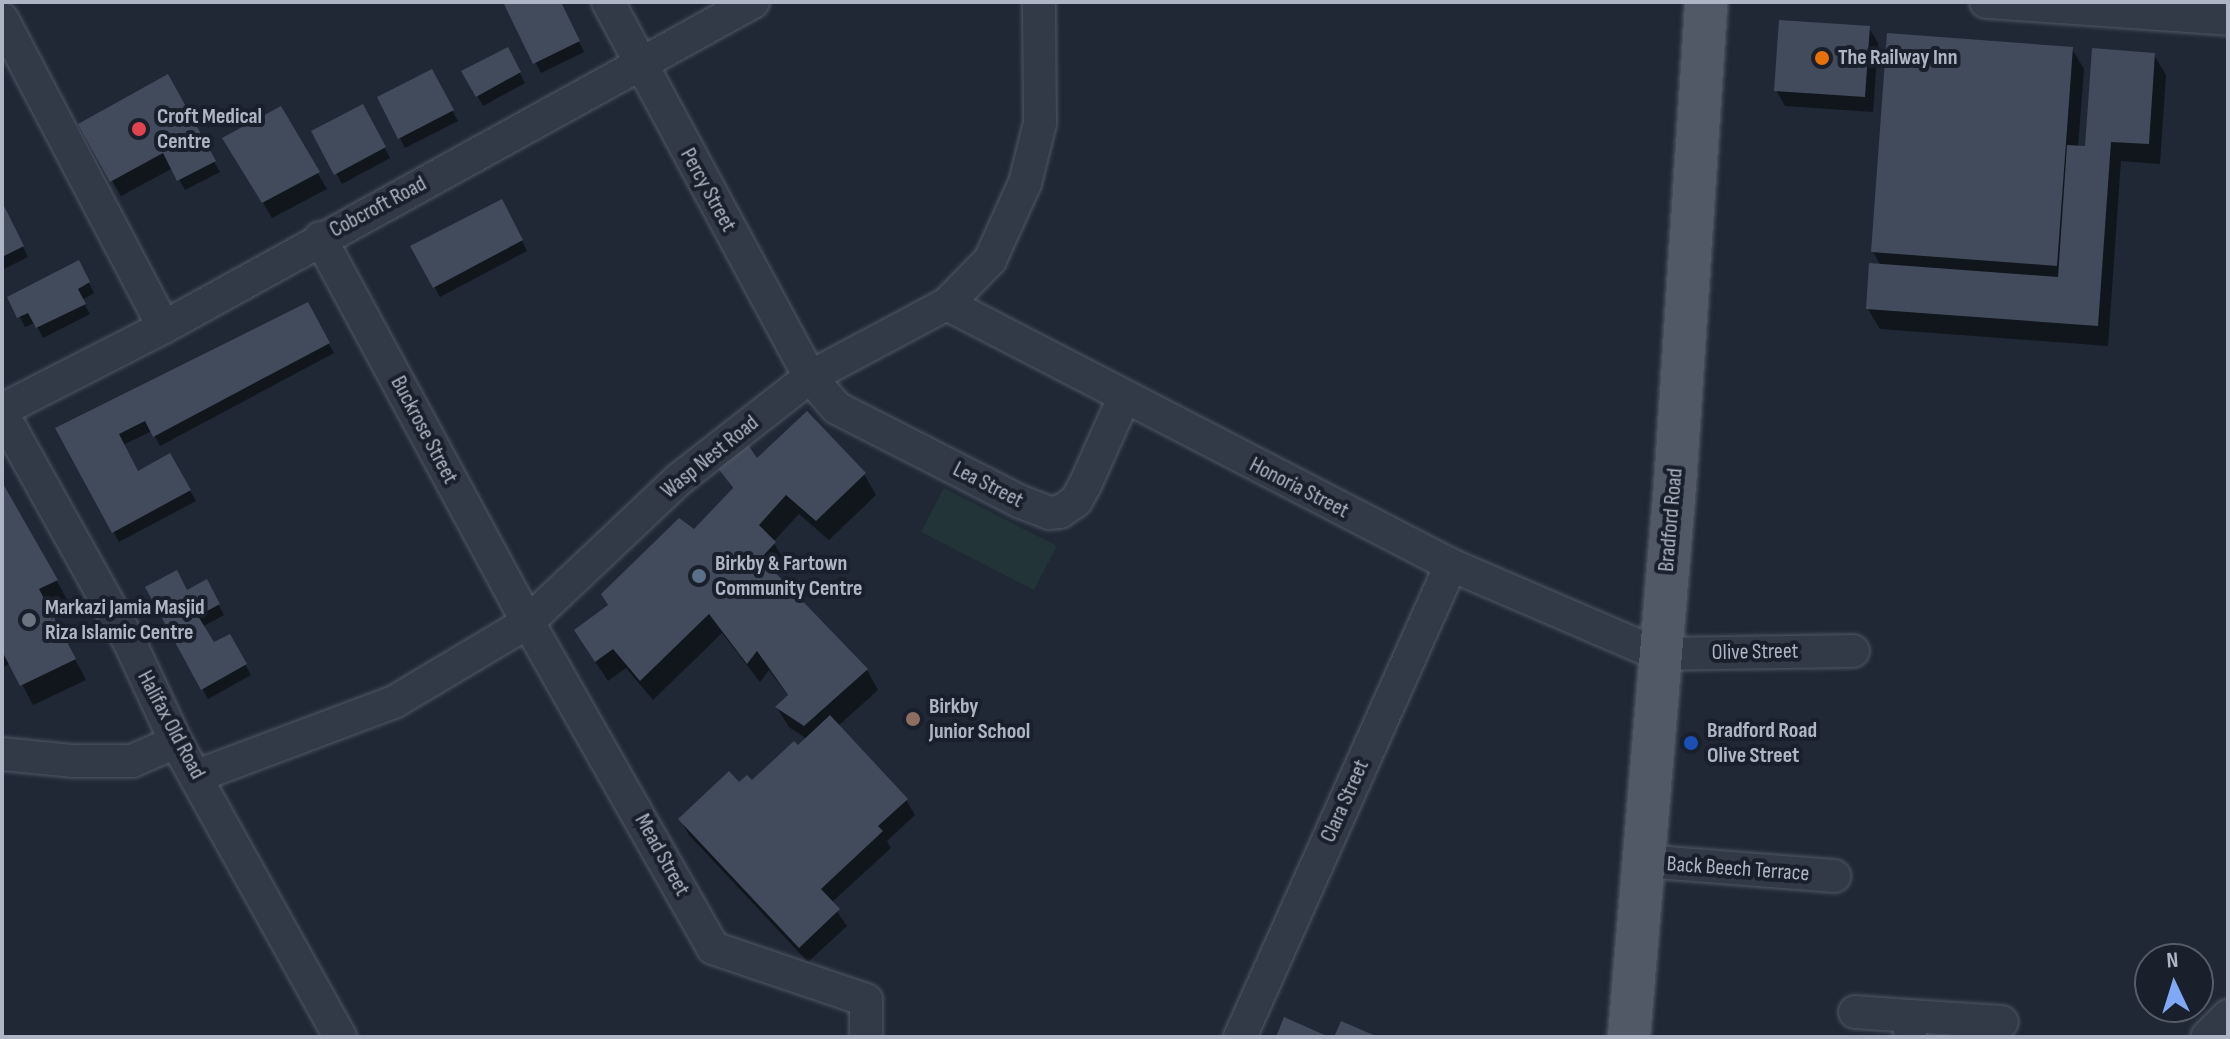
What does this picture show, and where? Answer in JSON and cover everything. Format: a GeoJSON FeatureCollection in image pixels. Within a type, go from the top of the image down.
{"type":"FeatureCollection","features":[{"type":"Feature","properties":{"kind":"main road","name":"Bradford Road"},"geometry":{"type":"LineString","coordinates":[[1629,1037],[1658,654],[1675,486],[1706,2]]}},
{"type":"Feature","properties":{"kind":"street","name":"Percy Street"},"geometry":{"type":"LineString","coordinates":[[608,2],[810,377]]}},
{"type":"Feature","properties":{"kind":"street","name":"Cobcroft Road"},"geometry":{"type":"LineString","coordinates":[[2,411],[164,327],[320,238],[753,2]]}},
{"type":"Feature","properties":{"kind":"street","name":"Wasp Nest Road"},"geometry":{"type":"LineString","coordinates":[[197,776],[394,702],[528,622],[678,480],[810,377],[947,304],[990,260],[1025,183],[1040,123],[1039,2]]}},
{"type":"Feature","properties":{"kind":"street"},"geometry":{"type":"LineString","coordinates":[[1986,2],[2228,19]]}},
{"type":"Feature","properties":{"kind":"street"},"geometry":{"type":"LineString","coordinates":[[2,19],[164,327]]}},
{"type":"Feature","properties":{"kind":"street","name":"Buckrose Street"},"geometry":{"type":"LineString","coordinates":[[320,238],[528,622]]}},
{"type":"Feature","properties":{"kind":"street","name":"Honoria Street"},"geometry":{"type":"LineString","coordinates":[[947,304],[1451,565],[1658,654]]}},
{"type":"Feature","properties":{"kind":"street","name":"Lea Street"},"geometry":{"type":"LineString","coordinates":[[810,377],[837,408],[1049,513],[1060,512],[1076,501],[1124,398]]}},
{"type":"Feature","properties":{"kind":"street","name":"Halifax Old Road"},"geometry":{"type":"LineString","coordinates":[[2,411],[129,641],[176,742],[340,1037]]}},
{"type":"Feature","properties":{"kind":"street","name":"Clara Street"},"geometry":{"type":"LineString","coordinates":[[1240,1037],[1451,565]]}},
{"type":"Feature","properties":{"kind":"street","name":"Mead Street"},"geometry":{"type":"LineString","coordinates":[[528,622],[713,948],[866,1000],[866,1037]]}},
{"type":"Feature","properties":{"kind":"street","name":"Olive Street"},"geometry":{"type":"LineString","coordinates":[[1658,654],[1853,651]]}},
{"type":"Feature","properties":{"kind":"street"},"geometry":{"type":"LineString","coordinates":[[2,754],[72,761],[132,761],[176,742]]}},
{"type":"Feature","properties":{"kind":"street","name":"Back Beech Terrace"},"geometry":{"type":"LineString","coordinates":[[1643,861],[1834,876]]}},
{"type":"Feature","properties":{"kind":"street"},"geometry":{"type":"LineString","coordinates":[[1855,1012],[1910,1026],[2002,1022]]}},
{"type":"Feature","properties":{"kind":"street"},"geometry":{"type":"LineString","coordinates":[[2207,1037],[2228,1016]]}},
{"type":"Feature","properties":{"kind":"shaded area"},"geometry":{"type":"Polygon","coordinates":[[[944,488],[1057,546],[1034,590],[921,532],[944,488]]]}},
{"type":"Feature","properties":{"kind":"building"},"geometry":{"type":"Polygon","coordinates":[[[503,2],[561,2],[580,41],[533,64],[503,2]]]}},
{"type":"Feature","properties":{"kind":"building","name":"The Railway Inn"},"geometry":{"type":"Polygon","coordinates":[[[1779,20],[1870,26],[1865,97],[1774,91],[1779,20]]]}},
{"type":"Feature","properties":{"kind":"building"},"geometry":{"type":"Polygon","coordinates":[[[1887,33],[2073,47],[2057,266],[1871,252],[1887,33]]]}},
{"type":"Feature","properties":{"kind":"building"},"geometry":{"type":"Polygon","coordinates":[[[508,47],[521,72],[476,97],[461,71],[508,47]]]}},
{"type":"Feature","properties":{"kind":"building"},"geometry":{"type":"Polygon","coordinates":[[[2092,48],[2155,53],[2149,144],[2111,142],[2098,326],[1866,309],[1869,263],[2058,277],[2067,145],[2085,146],[2092,48]]]}},
{"type":"Feature","properties":{"kind":"building"},"geometry":{"type":"Polygon","coordinates":[[[432,69],[454,110],[398,139],[377,97],[432,69]]]}},
{"type":"Feature","properties":{"kind":"building","name":"Croft Medical Centre"},"geometry":{"type":"Polygon","coordinates":[[[168,74],[216,161],[177,181],[163,153],[110,182],[78,124],[168,74]]]}},
{"type":"Feature","properties":{"kind":"building"},"geometry":{"type":"Polygon","coordinates":[[[363,104],[386,147],[334,175],[311,131],[363,104]]]}},
{"type":"Feature","properties":{"kind":"building"},"geometry":{"type":"Polygon","coordinates":[[[281,106],[320,172],[262,203],[222,138],[281,106]]]}},
{"type":"Feature","properties":{"kind":"building"},"geometry":{"type":"Polygon","coordinates":[[[502,199],[523,240],[433,288],[410,246],[502,199]]]}},
{"type":"Feature","properties":{"kind":"building"},"geometry":{"type":"Polygon","coordinates":[[[2,202],[24,246],[2,257],[2,202]]]}},
{"type":"Feature","properties":{"kind":"building"},"geometry":{"type":"Polygon","coordinates":[[[79,260],[90,282],[78,289],[86,304],[36,328],[28,313],[17,318],[7,297],[79,260]]]}},
{"type":"Feature","properties":{"kind":"building"},"geometry":{"type":"Polygon","coordinates":[[[308,302],[330,343],[153,437],[145,421],[119,434],[138,471],[170,453],[191,490],[112,533],[55,428],[308,302]]]}},
{"type":"Feature","properties":{"kind":"building","name":"Birkby & Fartown Community Centre"},"geometry":{"type":"Polygon","coordinates":[[[807,411],[866,473],[816,521],[786,495],[759,525],[776,542],[761,558],[868,669],[804,726],[775,707],[788,695],[757,651],[747,664],[709,614],[640,681],[613,649],[595,662],[574,630],[608,605],[601,594],[679,518],[694,529],[733,488],[718,468],[746,442],[757,458],[807,411]]]}},
{"type":"Feature","properties":{"kind":"building","name":"Markazi Jamia Masjid Riza Islamic Centre"},"geometry":{"type":"Polygon","coordinates":[[[2,482],[58,580],[39,589],[76,659],[20,686],[2,651],[2,482]]]}},
{"type":"Feature","properties":{"kind":"building"},"geometry":{"type":"Polygon","coordinates":[[[177,570],[187,590],[207,579],[220,604],[198,616],[214,642],[230,634],[247,664],[201,690],[145,587],[177,570]]]}},
{"type":"Feature","properties":{"kind":"building"},"geometry":{"type":"Polygon","coordinates":[[[830,715],[908,799],[878,826],[883,831],[821,889],[840,909],[799,948],[678,819],[729,771],[739,782],[747,775],[752,780],[794,741],[798,745],[830,715]]]}},
{"type":"Feature","properties":{"kind":"building"},"geometry":{"type":"Polygon","coordinates":[[[1284,1017],[1329,1037],[1276,1037],[1284,1017]]]}},
{"type":"Feature","properties":{"kind":"building"},"geometry":{"type":"Polygon","coordinates":[[[1341,1021],[1378,1037],[1334,1037],[1341,1021]]]}},
{"type":"Feature","properties":{"kind":"place","name":"The Railway Inn"},"geometry":{"type":"Point","coordinates":[1822,58]}},
{"type":"Feature","properties":{"kind":"place","name":"Croft Medical Centre"},"geometry":{"type":"Point","coordinates":[139,129]}},
{"type":"Feature","properties":{"kind":"place","name":"Birkby & Fartown Community Centre"},"geometry":{"type":"Point","coordinates":[699,576]}},
{"type":"Feature","properties":{"kind":"place","name":"Markazi Jamia Masjid Riza Islamic Centre"},"geometry":{"type":"Point","coordinates":[29,620]}},
{"type":"Feature","properties":{"kind":"place","name":"Birkby Junior School"},"geometry":{"type":"Point","coordinates":[913,719]}},
{"type":"Feature","properties":{"kind":"place","name":"Bradford Road Olive Street"},"geometry":{"type":"Point","coordinates":[1691,743]}}]}
